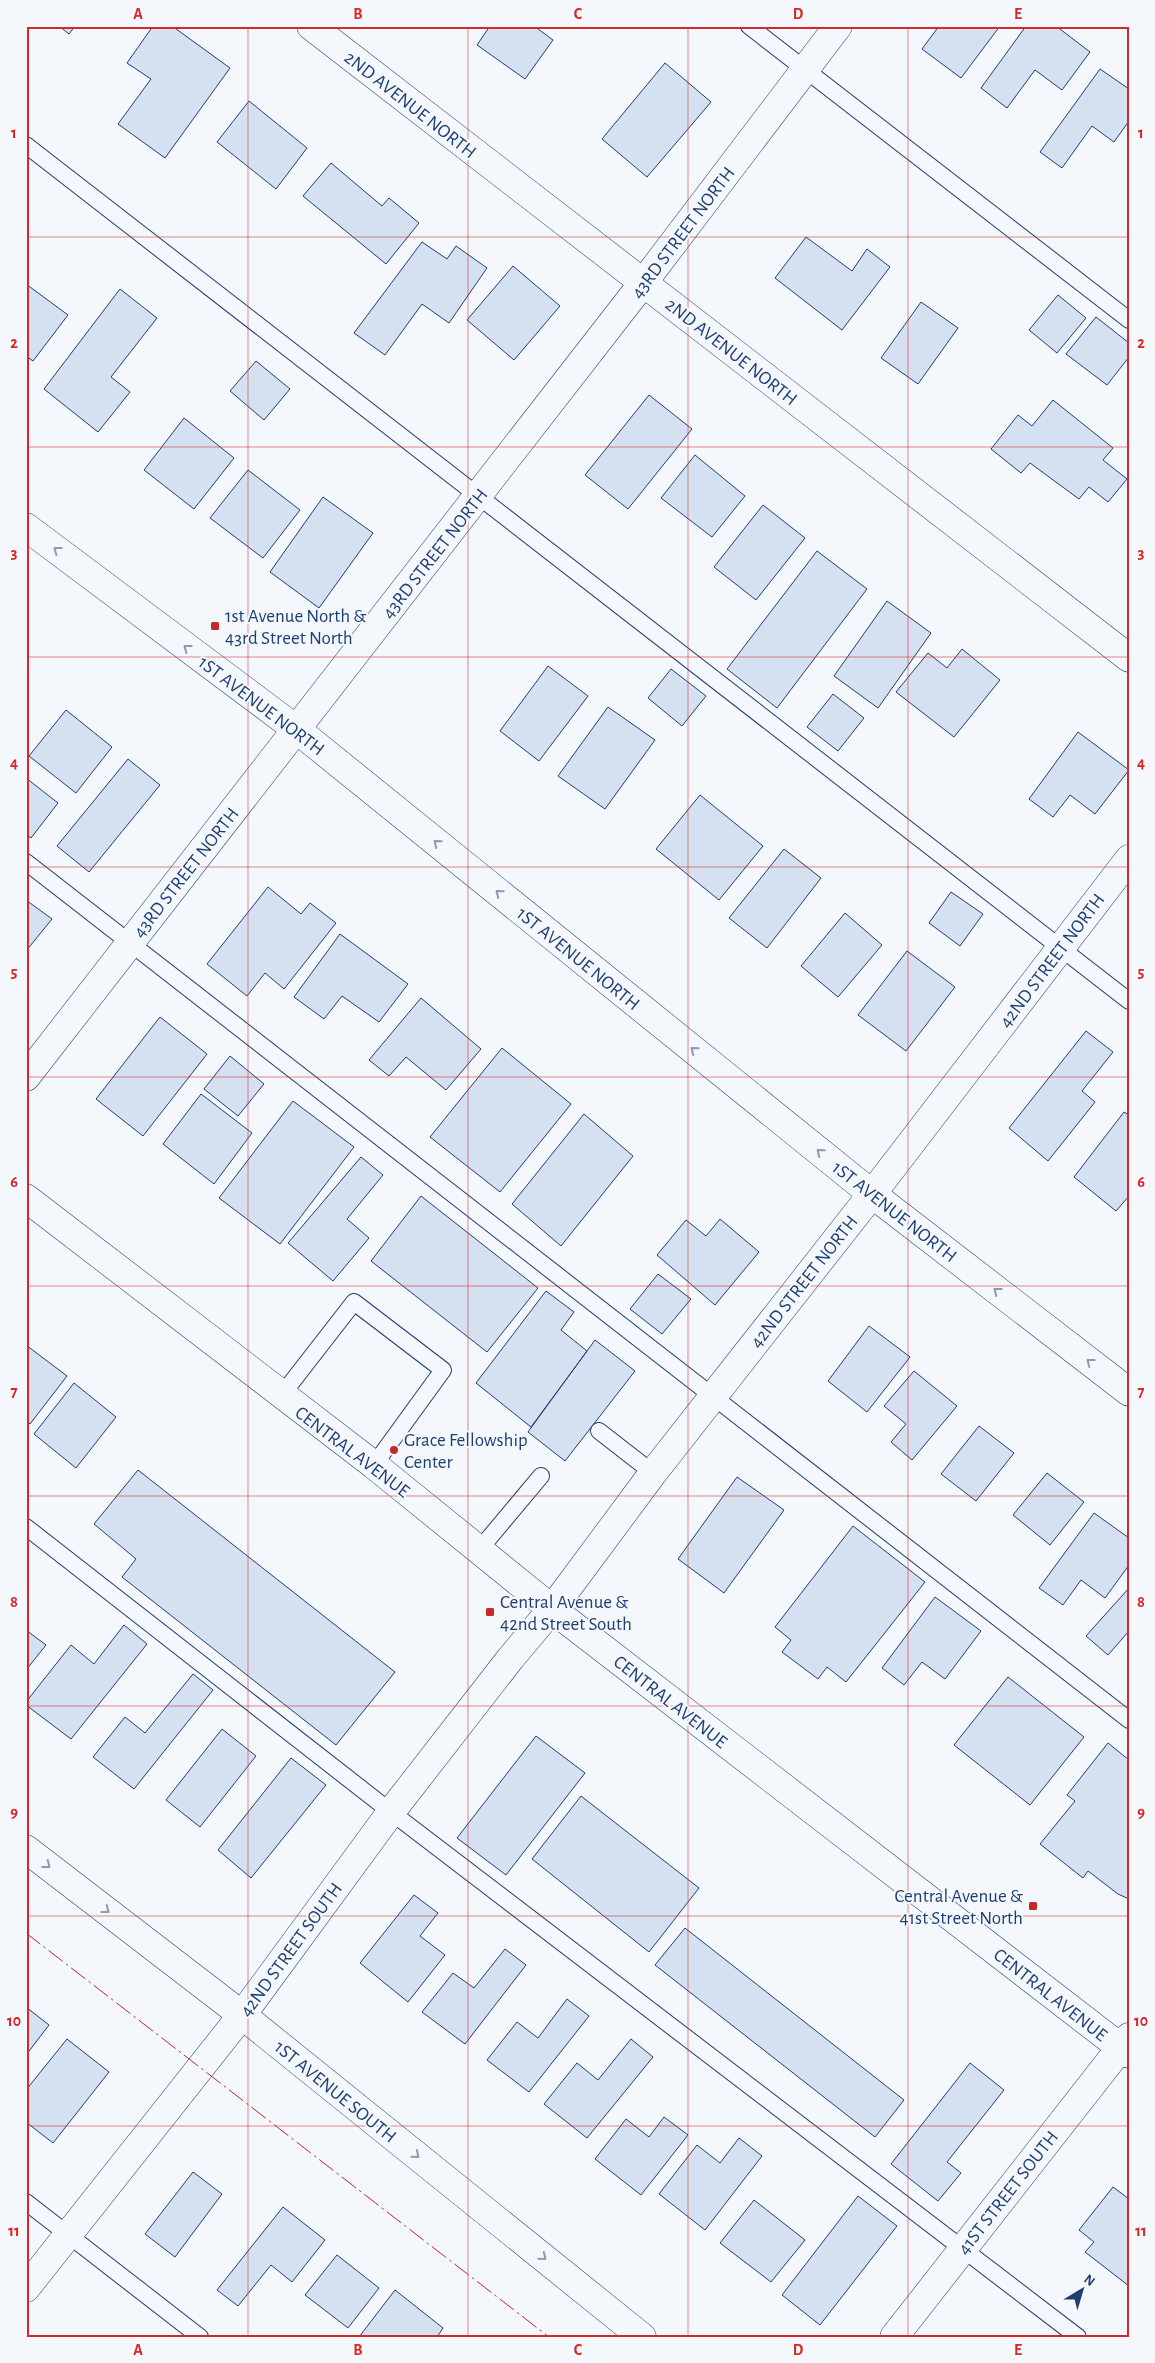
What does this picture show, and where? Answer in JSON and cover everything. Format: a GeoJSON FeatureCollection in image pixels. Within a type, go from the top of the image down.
{"type":"FeatureCollection","features":[{"type":"Feature","properties":{"kind":"street","name":"2ND AVENUE NORTH"},"geometry":{"type":"LineString","coordinates":[[311,26],[1129,658]]}},
{"type":"Feature","properties":{"kind":"street","name":"43RD STREET NORTH"},"geometry":{"type":"LineString","coordinates":[[26,1077],[643,283],[838,26]]}},
{"type":"Feature","properties":{"kind":"street","name":"1ST AVENUE NORTH"},"geometry":{"type":"LineString","coordinates":[[26,527],[296,730],[872,1194],[1129,1392]]}},
{"type":"Feature","properties":{"kind":"street","name":"42ND STREET NORTH"},"geometry":{"type":"LineString","coordinates":[[552,1609],[654,1473],[872,1194],[1129,859]]}},
{"type":"Feature","properties":{"kind":"street","name":"CENTRAL AVENUE"},"geometry":{"type":"LineString","coordinates":[[26,1198],[281,1396],[374,1465],[552,1609],[1126,2046]]}},
{"type":"Feature","properties":{"kind":"street","name":"42ND STREET SOUTH"},"geometry":{"type":"LineString","coordinates":[[26,2288],[242,2015],[391,1812],[510,1659],[552,1609]]}},
{"type":"Feature","properties":{"kind":"street","name":"1ST AVENUE SOUTH"},"geometry":{"type":"LineString","coordinates":[[26,1848],[242,2015],[642,2337]]}},
{"type":"Feature","properties":{"kind":"street","name":"41ST STREET SOUTH"},"geometry":{"type":"LineString","coordinates":[[894,2337],[1126,2046]]}},
{"type":"Feature","properties":{"kind":"lane"},"geometry":{"type":"LineString","coordinates":[[749,26],[1129,320]]}},
{"type":"Feature","properties":{"kind":"lane"},"geometry":{"type":"LineString","coordinates":[[26,145],[1129,1001]]}},
{"type":"Feature","properties":{"kind":"lane"},"geometry":{"type":"LineString","coordinates":[[26,862],[1129,1720]]}},
{"type":"Feature","properties":{"kind":"lane"},"geometry":{"type":"LineString","coordinates":[[281,1396],[354,1302],[443,1370],[374,1465]]}},
{"type":"Feature","properties":{"kind":"lane"},"geometry":{"type":"LineString","coordinates":[[599,1431],[654,1473]]}},
{"type":"Feature","properties":{"kind":"lane"},"geometry":{"type":"LineString","coordinates":[[479,1550],[541,1476]]}},
{"type":"Feature","properties":{"kind":"lane"},"geometry":{"type":"LineString","coordinates":[[26,1526],[391,1812],[1078,2337]]}},
{"type":"Feature","properties":{"kind":"lane"},"geometry":{"type":"LineString","coordinates":[[26,2202],[200,2337]]}},
{"type":"Feature","properties":{"kind":"building"},"geometry":{"type":"Polygon","coordinates":[[[59,26],[75,26],[69,34],[59,26]]]}},
{"type":"Feature","properties":{"kind":"building"},"geometry":{"type":"Polygon","coordinates":[[[153,26],[172,26],[230,68],[165,158],[118,124],[151,79],[127,63],[153,26]]]}},
{"type":"Feature","properties":{"kind":"building"},"geometry":{"type":"Polygon","coordinates":[[[490,26],[534,26],[553,40],[525,79],[477,45],[490,26]]]}},
{"type":"Feature","properties":{"kind":"building"},"geometry":{"type":"Polygon","coordinates":[[[939,26],[1000,26],[961,78],[922,49],[939,26]]]}},
{"type":"Feature","properties":{"kind":"building"},"geometry":{"type":"Polygon","coordinates":[[[1026,26],[1056,26],[1090,52],[1062,90],[1035,70],[1007,108],[981,88],[1026,26]]]}},
{"type":"Feature","properties":{"kind":"building"},"geometry":{"type":"Polygon","coordinates":[[[665,63],[711,102],[647,177],[602,139],[665,63]]]}},
{"type":"Feature","properties":{"kind":"building"},"geometry":{"type":"Polygon","coordinates":[[[1100,69],[1129,89],[1129,121],[1114,142],[1092,126],[1062,168],[1040,152],[1100,69]]]}},
{"type":"Feature","properties":{"kind":"building"},"geometry":{"type":"Polygon","coordinates":[[[249,101],[307,148],[276,189],[217,142],[249,101]]]}},
{"type":"Feature","properties":{"kind":"building"},"geometry":{"type":"Polygon","coordinates":[[[331,163],[382,206],[389,198],[419,223],[386,264],[303,196],[331,163]]]}},
{"type":"Feature","properties":{"kind":"building"},"geometry":{"type":"Polygon","coordinates":[[[806,237],[852,271],[867,249],[890,267],[842,330],[775,278],[806,237]]]}},
{"type":"Feature","properties":{"kind":"building"},"geometry":{"type":"Polygon","coordinates":[[[422,242],[447,259],[456,246],[487,268],[449,323],[422,304],[385,355],[354,333],[422,242]]]}},
{"type":"Feature","properties":{"kind":"building"},"geometry":{"type":"Polygon","coordinates":[[[513,266],[560,306],[514,360],[467,320],[513,266]]]}},
{"type":"Feature","properties":{"kind":"building"},"geometry":{"type":"Polygon","coordinates":[[[26,284],[68,315],[33,361],[26,356],[26,284]]]}},
{"type":"Feature","properties":{"kind":"building"},"geometry":{"type":"Polygon","coordinates":[[[120,289],[157,318],[111,377],[130,392],[98,432],[44,389],[120,289]]]}},
{"type":"Feature","properties":{"kind":"building"},"geometry":{"type":"Polygon","coordinates":[[[1058,295],[1086,318],[1057,353],[1029,330],[1058,295]]]}},
{"type":"Feature","properties":{"kind":"building"},"geometry":{"type":"Polygon","coordinates":[[[921,302],[958,328],[918,384],[881,358],[921,302]]]}},
{"type":"Feature","properties":{"kind":"building"},"geometry":{"type":"Polygon","coordinates":[[[1096,317],[1129,343],[1129,357],[1107,385],[1066,354],[1096,317]]]}},
{"type":"Feature","properties":{"kind":"building"},"geometry":{"type":"Polygon","coordinates":[[[256,361],[290,389],[264,420],[230,391],[256,361]]]}},
{"type":"Feature","properties":{"kind":"building"},"geometry":{"type":"Polygon","coordinates":[[[649,395],[692,429],[628,509],[585,475],[649,395]]]}},
{"type":"Feature","properties":{"kind":"building"},"geometry":{"type":"Polygon","coordinates":[[[1053,400],[1113,448],[1103,460],[1127,479],[1108,502],[1089,487],[1079,499],[1030,463],[1021,473],[991,449],[1018,415],[1032,426],[1053,400]]]}},
{"type":"Feature","properties":{"kind":"building"},"geometry":{"type":"Polygon","coordinates":[[[184,418],[234,458],[194,509],[144,470],[184,418]]]}},
{"type":"Feature","properties":{"kind":"building"},"geometry":{"type":"Polygon","coordinates":[[[695,455],[745,496],[712,537],[661,498],[695,455]]]}},
{"type":"Feature","properties":{"kind":"building"},"geometry":{"type":"Polygon","coordinates":[[[248,470],[300,510],[263,558],[210,518],[248,470]]]}},
{"type":"Feature","properties":{"kind":"building"},"geometry":{"type":"Polygon","coordinates":[[[323,497],[373,533],[319,608],[270,572],[323,497]]]}},
{"type":"Feature","properties":{"kind":"building"},"geometry":{"type":"Polygon","coordinates":[[[763,505],[805,538],[756,600],[714,567],[763,505]]]}},
{"type":"Feature","properties":{"kind":"building"},"geometry":{"type":"Polygon","coordinates":[[[817,551],[867,589],[777,708],[727,669],[817,551]]]}},
{"type":"Feature","properties":{"kind":"building"},"geometry":{"type":"Polygon","coordinates":[[[887,601],[931,633],[878,708],[834,676],[887,601]]]}},
{"type":"Feature","properties":{"kind":"building"},"geometry":{"type":"Polygon","coordinates":[[[962,649],[1000,680],[954,737],[896,692],[928,653],[947,668],[962,649]]]}},
{"type":"Feature","properties":{"kind":"building"},"geometry":{"type":"Polygon","coordinates":[[[548,666],[588,696],[539,761],[500,731],[548,666]]]}},
{"type":"Feature","properties":{"kind":"building"},"geometry":{"type":"Polygon","coordinates":[[[671,669],[706,696],[682,726],[648,698],[671,669]]]}},
{"type":"Feature","properties":{"kind":"building"},"geometry":{"type":"Polygon","coordinates":[[[833,694],[864,718],[838,751],[807,727],[833,694]]]}},
{"type":"Feature","properties":{"kind":"building"},"geometry":{"type":"Polygon","coordinates":[[[608,707],[655,740],[605,809],[558,776],[608,707]]]}},
{"type":"Feature","properties":{"kind":"building"},"geometry":{"type":"Polygon","coordinates":[[[66,710],[112,747],[76,793],[29,756],[66,710]]]}},
{"type":"Feature","properties":{"kind":"building"},"geometry":{"type":"Polygon","coordinates":[[[1078,732],[1129,770],[1095,814],[1070,795],[1053,817],[1029,799],[1078,732]]]}},
{"type":"Feature","properties":{"kind":"building"},"geometry":{"type":"Polygon","coordinates":[[[128,759],[160,785],[89,872],[57,846],[128,759]]]}},
{"type":"Feature","properties":{"kind":"building"},"geometry":{"type":"Polygon","coordinates":[[[26,778],[58,803],[31,838],[26,834],[26,778]]]}},
{"type":"Feature","properties":{"kind":"building"},"geometry":{"type":"Polygon","coordinates":[[[700,795],[763,846],[719,900],[656,849],[700,795]]]}},
{"type":"Feature","properties":{"kind":"building"},"geometry":{"type":"Polygon","coordinates":[[[784,849],[821,878],[767,948],[729,918],[784,849]]]}},
{"type":"Feature","properties":{"kind":"building"},"geometry":{"type":"Polygon","coordinates":[[[268,887],[301,914],[310,903],[336,923],[284,989],[265,973],[247,996],[207,964],[268,887]]]}},
{"type":"Feature","properties":{"kind":"building"},"geometry":{"type":"Polygon","coordinates":[[[951,892],[983,914],[960,946],[929,923],[951,892]]]}},
{"type":"Feature","properties":{"kind":"building"},"geometry":{"type":"Polygon","coordinates":[[[26,900],[52,919],[26,951],[26,900]]]}},
{"type":"Feature","properties":{"kind":"building"},"geometry":{"type":"Polygon","coordinates":[[[845,913],[882,945],[838,997],[801,966],[845,913]]]}},
{"type":"Feature","properties":{"kind":"building"},"geometry":{"type":"Polygon","coordinates":[[[340,934],[408,984],[379,1022],[342,996],[324,1019],[294,997],[340,934]]]}},
{"type":"Feature","properties":{"kind":"building"},"geometry":{"type":"Polygon","coordinates":[[[907,951],[955,987],[906,1051],[858,1015],[907,951]]]}},
{"type":"Feature","properties":{"kind":"building"},"geometry":{"type":"Polygon","coordinates":[[[421,998],[481,1049],[446,1090],[406,1057],[389,1076],[369,1060],[421,998]]]}},
{"type":"Feature","properties":{"kind":"building"},"geometry":{"type":"Polygon","coordinates":[[[160,1017],[207,1054],[143,1136],[96,1099],[160,1017]]]}},
{"type":"Feature","properties":{"kind":"building"},"geometry":{"type":"Polygon","coordinates":[[[1086,1031],[1113,1052],[1082,1091],[1095,1102],[1048,1161],[1009,1128],[1086,1031]]]}},
{"type":"Feature","properties":{"kind":"building"},"geometry":{"type":"Polygon","coordinates":[[[502,1048],[571,1104],[500,1192],[430,1137],[502,1048]]]}},
{"type":"Feature","properties":{"kind":"building"},"geometry":{"type":"Polygon","coordinates":[[[230,1056],[264,1084],[238,1116],[204,1089],[230,1056]]]}},
{"type":"Feature","properties":{"kind":"building"},"geometry":{"type":"Polygon","coordinates":[[[201,1094],[252,1133],[214,1184],[163,1144],[201,1094]]]}},
{"type":"Feature","properties":{"kind":"building"},"geometry":{"type":"Polygon","coordinates":[[[293,1101],[354,1147],[280,1244],[219,1198],[293,1101]]]}},
{"type":"Feature","properties":{"kind":"building"},"geometry":{"type":"Polygon","coordinates":[[[1124,1112],[1129,1115],[1129,1196],[1116,1211],[1074,1177],[1124,1112]]]}},
{"type":"Feature","properties":{"kind":"building"},"geometry":{"type":"Polygon","coordinates":[[[584,1114],[633,1156],[561,1246],[512,1204],[584,1114]]]}},
{"type":"Feature","properties":{"kind":"building"},"geometry":{"type":"Polygon","coordinates":[[[361,1157],[383,1175],[347,1219],[369,1238],[333,1281],[288,1243],[361,1157]]]}},
{"type":"Feature","properties":{"kind":"building"},"geometry":{"type":"Polygon","coordinates":[[[421,1196],[538,1288],[487,1352],[371,1261],[421,1196]]]}},
{"type":"Feature","properties":{"kind":"building"},"geometry":{"type":"Polygon","coordinates":[[[720,1219],[759,1252],[715,1305],[657,1255],[686,1220],[706,1236],[720,1219]]]}},
{"type":"Feature","properties":{"kind":"building"},"geometry":{"type":"Polygon","coordinates":[[[658,1274],[691,1299],[662,1334],[630,1309],[658,1274]]]}},
{"type":"Feature","properties":{"kind":"building"},"geometry":{"type":"Polygon","coordinates":[[[546,1291],[574,1312],[561,1330],[587,1351],[531,1427],[476,1383],[546,1291]]]}},
{"type":"Feature","properties":{"kind":"building"},"geometry":{"type":"Polygon","coordinates":[[[869,1326],[910,1357],[867,1412],[828,1381],[869,1326]]]}},
{"type":"Feature","properties":{"kind":"building"},"geometry":{"type":"Polygon","coordinates":[[[595,1340],[635,1371],[565,1461],[528,1432],[595,1340]]]}},
{"type":"Feature","properties":{"kind":"building"},"geometry":{"type":"Polygon","coordinates":[[[26,1345],[67,1376],[30,1424],[26,1421],[26,1345]]]}},
{"type":"Feature","properties":{"kind":"building"},"geometry":{"type":"Polygon","coordinates":[[[914,1371],[957,1406],[912,1460],[891,1442],[906,1424],[884,1406],[914,1371]]]}},
{"type":"Feature","properties":{"kind":"building"},"geometry":{"type":"Polygon","coordinates":[[[74,1383],[116,1417],[76,1468],[34,1434],[74,1383]]]}},
{"type":"Feature","properties":{"kind":"building"},"geometry":{"type":"Polygon","coordinates":[[[979,1426],[1014,1453],[976,1501],[941,1474],[979,1426]]]}},
{"type":"Feature","properties":{"kind":"building"},"geometry":{"type":"Polygon","coordinates":[[[138,1470],[395,1672],[336,1745],[122,1577],[136,1559],[94,1524],[138,1470]]]}},
{"type":"Feature","properties":{"kind":"building"},"geometry":{"type":"Polygon","coordinates":[[[1047,1473],[1084,1502],[1050,1545],[1013,1515],[1047,1473]]]}},
{"type":"Feature","properties":{"kind":"building"},"geometry":{"type":"Polygon","coordinates":[[[737,1477],[784,1510],[724,1593],[678,1559],[737,1477]]]}},
{"type":"Feature","properties":{"kind":"building"},"geometry":{"type":"Polygon","coordinates":[[[1094,1513],[1129,1538],[1129,1565],[1105,1598],[1081,1580],[1063,1605],[1039,1588],[1094,1513]]]}},
{"type":"Feature","properties":{"kind":"building"},"geometry":{"type":"Polygon","coordinates":[[[853,1526],[925,1582],[846,1682],[827,1667],[818,1679],[782,1652],[791,1640],[775,1627],[853,1526]]]}},
{"type":"Feature","properties":{"kind":"building"},"geometry":{"type":"Polygon","coordinates":[[[1129,1588],[1129,1631],[1108,1655],[1086,1636],[1129,1588]]]}},
{"type":"Feature","properties":{"kind":"building"},"geometry":{"type":"Polygon","coordinates":[[[935,1597],[981,1631],[945,1679],[922,1662],[904,1685],[882,1668],[935,1597]]]}},
{"type":"Feature","properties":{"kind":"building"},"geometry":{"type":"Polygon","coordinates":[[[124,1625],[147,1644],[71,1739],[26,1705],[26,1702],[71,1645],[94,1664],[124,1625]]]}},
{"type":"Feature","properties":{"kind":"building"},"geometry":{"type":"Polygon","coordinates":[[[26,1630],[46,1645],[26,1670],[26,1630]]]}},
{"type":"Feature","properties":{"kind":"building"},"geometry":{"type":"Polygon","coordinates":[[[193,1674],[213,1690],[134,1789],[93,1757],[125,1717],[145,1733],[193,1674]]]}},
{"type":"Feature","properties":{"kind":"building"},"geometry":{"type":"Polygon","coordinates":[[[1008,1677],[1084,1737],[1030,1805],[954,1745],[1008,1677]]]}},
{"type":"Feature","properties":{"kind":"building"},"geometry":{"type":"Polygon","coordinates":[[[222,1729],[256,1756],[200,1827],[166,1800],[222,1729]]]}},
{"type":"Feature","properties":{"kind":"building"},"geometry":{"type":"Polygon","coordinates":[[[536,1736],[585,1773],[506,1875],[457,1838],[536,1736]]]}},
{"type":"Feature","properties":{"kind":"building"},"geometry":{"type":"Polygon","coordinates":[[[1108,1743],[1129,1760],[1129,1899],[1118,1894],[1088,1871],[1083,1878],[1040,1844],[1075,1801],[1067,1795],[1108,1743]]]}},
{"type":"Feature","properties":{"kind":"building"},"geometry":{"type":"Polygon","coordinates":[[[291,1758],[326,1785],[251,1878],[218,1850],[291,1758]]]}},
{"type":"Feature","properties":{"kind":"building"},"geometry":{"type":"Polygon","coordinates":[[[581,1796],[699,1888],[649,1952],[532,1859],[581,1796]]]}},
{"type":"Feature","properties":{"kind":"building"},"geometry":{"type":"Polygon","coordinates":[[[414,1895],[438,1913],[420,1936],[445,1955],[408,2002],[360,1963],[414,1895]]]}},
{"type":"Feature","properties":{"kind":"building"},"geometry":{"type":"Polygon","coordinates":[[[685,1928],[904,2100],[875,2137],[655,1965],[685,1928]]]}},
{"type":"Feature","properties":{"kind":"building"},"geometry":{"type":"Polygon","coordinates":[[[505,1949],[526,1965],[465,2044],[422,2012],[453,1973],[474,1988],[505,1949]]]}},
{"type":"Feature","properties":{"kind":"building"},"geometry":{"type":"Polygon","coordinates":[[[567,1999],[589,2016],[529,2092],[487,2060],[517,2022],[538,2038],[567,1999]]]}},
{"type":"Feature","properties":{"kind":"building"},"geometry":{"type":"Polygon","coordinates":[[[26,2007],[49,2025],[26,2055],[26,2007]]]}},
{"type":"Feature","properties":{"kind":"building"},"geometry":{"type":"Polygon","coordinates":[[[67,2039],[109,2072],[53,2143],[26,2122],[26,2090],[67,2039]]]}},
{"type":"Feature","properties":{"kind":"building"},"geometry":{"type":"Polygon","coordinates":[[[631,2039],[653,2057],[587,2138],[544,2104],[577,2063],[598,2080],[631,2039]]]}},
{"type":"Feature","properties":{"kind":"building"},"geometry":{"type":"Polygon","coordinates":[[[970,2063],[1004,2090],[947,2162],[961,2173],[938,2201],[891,2164],[970,2063]]]}},
{"type":"Feature","properties":{"kind":"building"},"geometry":{"type":"Polygon","coordinates":[[[664,2117],[688,2135],[641,2195],[595,2159],[626,2119],[649,2137],[664,2117]]]}},
{"type":"Feature","properties":{"kind":"building"},"geometry":{"type":"Polygon","coordinates":[[[739,2138],[762,2156],[705,2230],[659,2194],[697,2145],[720,2163],[739,2138]]]}},
{"type":"Feature","properties":{"kind":"building"},"geometry":{"type":"Polygon","coordinates":[[[193,2172],[222,2194],[175,2257],[145,2234],[193,2172]]]}},
{"type":"Feature","properties":{"kind":"building"},"geometry":{"type":"Polygon","coordinates":[[[1113,2187],[1129,2199],[1129,2286],[1085,2252],[1094,2242],[1079,2230],[1113,2187]]]}},
{"type":"Feature","properties":{"kind":"building"},"geometry":{"type":"Polygon","coordinates":[[[858,2196],[897,2226],[820,2325],[782,2295],[858,2196]]]}},
{"type":"Feature","properties":{"kind":"building"},"geometry":{"type":"Polygon","coordinates":[[[754,2200],[805,2240],[771,2282],[720,2243],[754,2200]]]}},
{"type":"Feature","properties":{"kind":"building"},"geometry":{"type":"Polygon","coordinates":[[[283,2207],[325,2240],[292,2282],[271,2265],[238,2306],[217,2290],[283,2207]]]}},
{"type":"Feature","properties":{"kind":"building"},"geometry":{"type":"Polygon","coordinates":[[[337,2255],[379,2288],[348,2328],[305,2295],[337,2255]]]}},
{"type":"Feature","properties":{"kind":"building"},"geometry":{"type":"Polygon","coordinates":[[[395,2290],[443,2328],[437,2337],[359,2337],[395,2290]]]}},
{"type":"Feature","properties":{"kind":"power"},"geometry":{"type":"LineString","coordinates":[[26,1933],[549,2337]]}},
{"type":"Feature","properties":{"kind":"place","name":"1st Avenue North & 43rd Street North"},"geometry":{"type":"Point","coordinates":[215,626]}},
{"type":"Feature","properties":{"kind":"place","name":"Grace Fellowship Center"},"geometry":{"type":"Point","coordinates":[394,1450]}},
{"type":"Feature","properties":{"kind":"place","name":"Central Avenue & 42nd Street South"},"geometry":{"type":"Point","coordinates":[490,1612]}},
{"type":"Feature","properties":{"kind":"place","name":"Central Avenue & 41st Street North"},"geometry":{"type":"Point","coordinates":[1033,1906]}}]}
